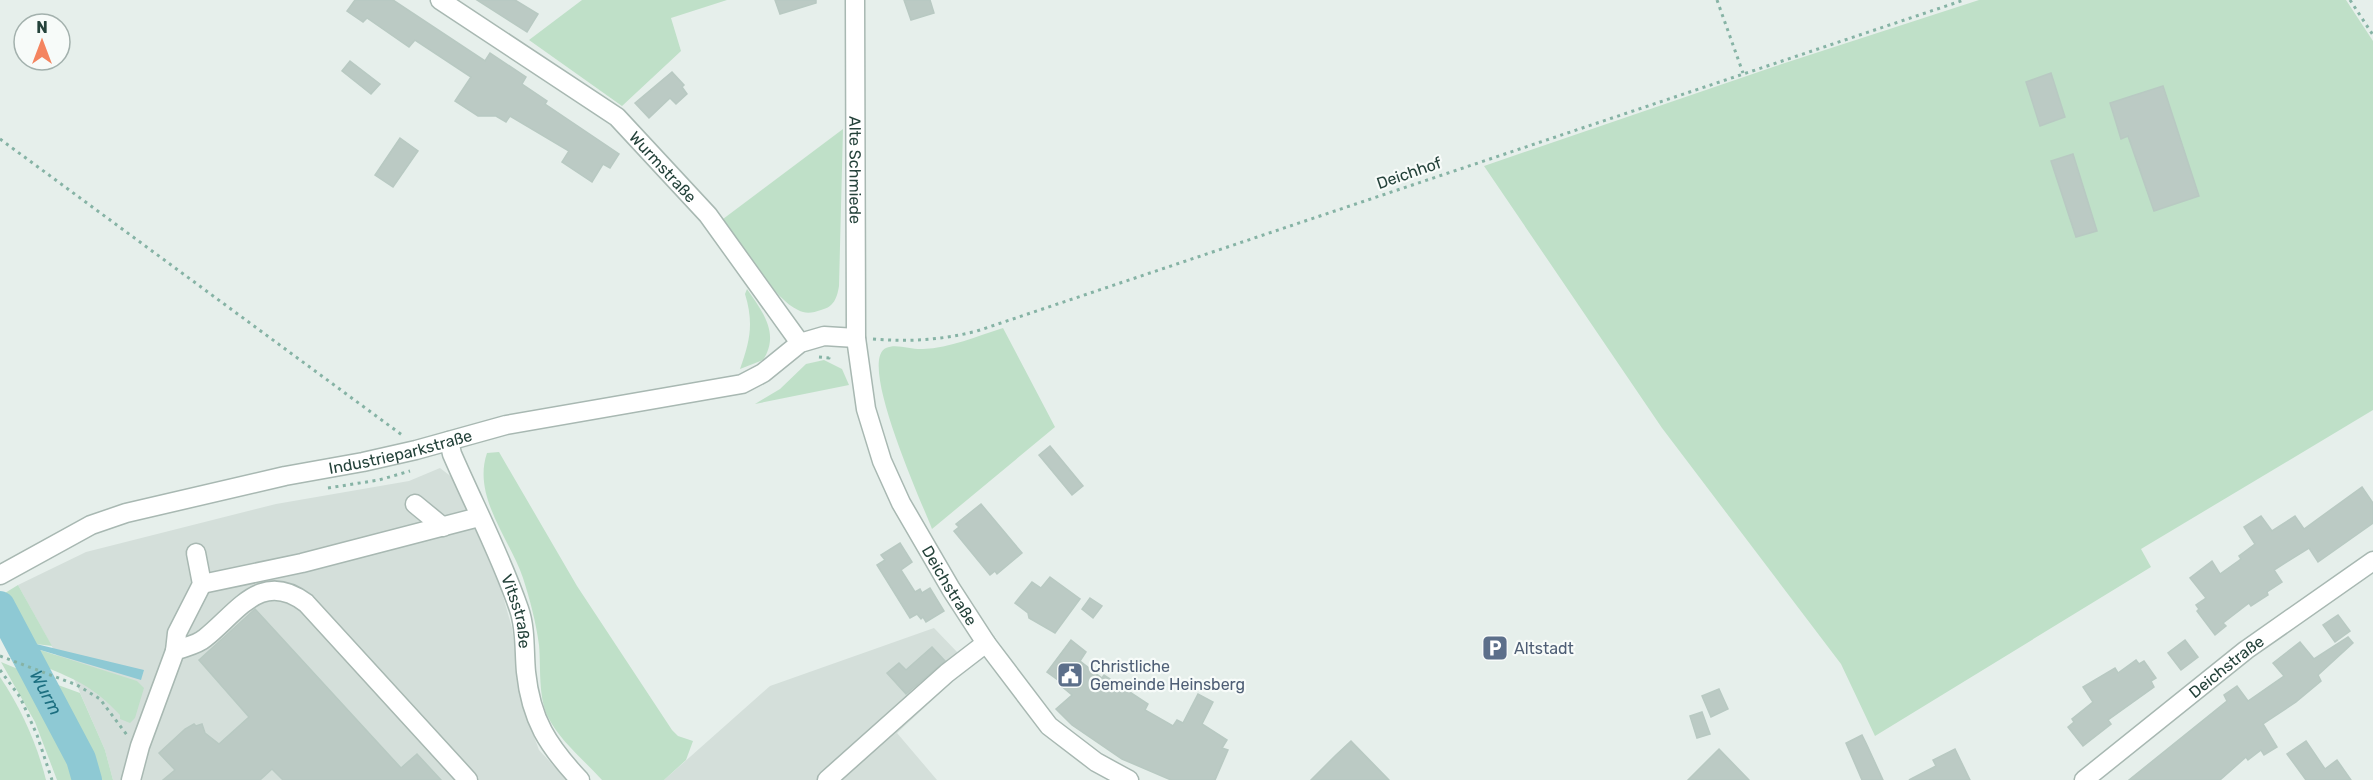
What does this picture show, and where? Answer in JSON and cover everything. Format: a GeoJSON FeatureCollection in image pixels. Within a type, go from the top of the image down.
{"type":"FeatureCollection","features":[{"type":"Feature","properties":{"kind":"street","name":"Wurmstraße"},"geometry":{"type":"LineString","coordinates":[[440,0],[617,117],[708,215],[800,343]]}},
{"type":"Feature","properties":{"kind":"street","name":"Alte Schmiede"},"geometry":{"type":"LineString","coordinates":[[855,0],[856,338]]}},
{"type":"Feature","properties":{"kind":"street"},"geometry":{"type":"LineString","coordinates":[[800,343],[824,336],[856,338]]}},
{"type":"Feature","properties":{"kind":"street","name":"Deichstraße"},"geometry":{"type":"LineString","coordinates":[[856,338],[866,409],[882,460],[901,503],[951,589],[986,643],[1049,726],[1096,762],[1129,780]]}},
{"type":"Feature","properties":{"kind":"street","name":"Industrieparkstraße"},"geometry":{"type":"LineString","coordinates":[[0,575],[91,525],[126,513],[285,476],[416,450],[506,425],[742,384],[763,373],[800,343]]}},
{"type":"Feature","properties":{"kind":"street","name":"Vitsstraße"},"geometry":{"type":"LineString","coordinates":[[448,441],[520,611],[525,639],[526,675],[541,732],[555,753],[580,780]]}},
{"type":"Feature","properties":{"kind":"street"},"geometry":{"type":"LineString","coordinates":[[415,504],[443,527]]}},
{"type":"Feature","properties":{"kind":"street"},"geometry":{"type":"LineString","coordinates":[[202,584],[302,563],[479,517]]}},
{"type":"Feature","properties":{"kind":"street"},"geometry":{"type":"LineString","coordinates":[[131,780],[140,746],[175,651],[177,633],[202,584],[196,553]]}},
{"type":"Feature","properties":{"kind":"street","name":"Deichstraße"},"geometry":{"type":"LineString","coordinates":[[2084,780],[2246,650],[2373,561]]}},
{"type":"Feature","properties":{"kind":"street"},"geometry":{"type":"LineString","coordinates":[[175,651],[202,640],[253,595],[267,590],[295,594],[306,603],[468,780]]}},
{"type":"Feature","properties":{"kind":"street"},"geometry":{"type":"LineString","coordinates":[[827,780],[947,674],[986,643]]}},
{"type":"Feature","properties":{"kind":"path"},"geometry":{"type":"LineString","coordinates":[[1717,0],[1743,73]]}},
{"type":"Feature","properties":{"kind":"path","name":"Deichhof"},"geometry":{"type":"LineString","coordinates":[[856,338],[914,341],[952,338],[977,331],[1964,0]]}},
{"type":"Feature","properties":{"kind":"path"},"geometry":{"type":"LineString","coordinates":[[2350,0],[2373,35]]}},
{"type":"Feature","properties":{"kind":"path"},"geometry":{"type":"LineString","coordinates":[[0,139],[405,436],[414,443],[416,450]]}},
{"type":"Feature","properties":{"kind":"path"},"geometry":{"type":"LineString","coordinates":[[0,656],[77,685],[100,699],[123,730],[140,746]]}},
{"type":"Feature","properties":{"kind":"path"},"geometry":{"type":"LineString","coordinates":[[0,670],[20,697],[37,735],[52,780]]}},
{"type":"Feature","properties":{"kind":"shaded area"},"geometry":{"type":"Polygon","coordinates":[[[440,468],[453,478],[501,589],[512,628],[523,707],[539,750],[567,780],[113,780],[105,750],[74,679],[56,654],[18,585],[86,552],[276,504],[409,481],[440,468]]]}},
{"type":"Feature","properties":{"kind":"shaded area"},"geometry":{"type":"Polygon","coordinates":[[[934,628],[958,653],[947,674],[954,680],[897,733],[937,780],[664,780],[770,686],[934,628]]]}},
{"type":"Feature","properties":{"kind":"green space"},"geometry":{"type":"Polygon","coordinates":[[[582,0],[727,0],[671,18],[681,51],[622,106],[529,40],[582,0]]]}},
{"type":"Feature","properties":{"kind":"green space"},"geometry":{"type":"Polygon","coordinates":[[[1979,0],[2346,0],[2373,41],[2373,410],[2141,549],[2151,567],[1875,736],[1841,664],[1662,428],[1484,166],[1776,66],[1979,0]]]}},
{"type":"Feature","properties":{"kind":"green space"},"geometry":{"type":"Polygon","coordinates":[[[843,129],[839,286],[836,298],[829,307],[815,312],[803,312],[777,294],[723,219],[843,129]]]}},
{"type":"Feature","properties":{"kind":"green space"},"geometry":{"type":"Polygon","coordinates":[[[747,289],[764,315],[770,332],[770,341],[763,360],[740,369],[750,332],[745,294],[747,289]]]}},
{"type":"Feature","properties":{"kind":"green space"},"geometry":{"type":"Polygon","coordinates":[[[1003,328],[1055,427],[932,529],[885,405],[879,359],[886,348],[890,347],[933,348],[1003,328]]]}},
{"type":"Feature","properties":{"kind":"green space"},"geometry":{"type":"Polygon","coordinates":[[[824,360],[842,369],[849,385],[755,404],[780,389],[806,364],[824,360]]]}},
{"type":"Feature","properties":{"kind":"green space"},"geometry":{"type":"Polygon","coordinates":[[[499,452],[577,586],[672,730],[678,736],[693,741],[686,760],[664,780],[602,780],[566,742],[548,717],[540,682],[539,645],[530,603],[523,578],[494,517],[484,486],[487,453],[499,452]]]}},
{"type":"Feature","properties":{"kind":"green space"},"geometry":{"type":"Polygon","coordinates":[[[18,585],[52,646],[36,644],[28,639],[5,593],[18,585]]]}},
{"type":"Feature","properties":{"kind":"green space"},"geometry":{"type":"Polygon","coordinates":[[[37,649],[137,681],[144,688],[135,718],[130,723],[120,719],[120,715],[111,705],[93,691],[43,666],[36,653],[37,649]]]}},
{"type":"Feature","properties":{"kind":"green space"},"geometry":{"type":"Polygon","coordinates":[[[1,662],[30,674],[47,710],[73,780],[57,780],[35,722],[1,662]]]}},
{"type":"Feature","properties":{"kind":"green space"},"geometry":{"type":"Polygon","coordinates":[[[0,677],[28,727],[46,780],[0,780],[0,677]]]}},
{"type":"Feature","properties":{"kind":"green space"},"geometry":{"type":"Polygon","coordinates":[[[58,685],[80,693],[105,750],[113,780],[95,780],[58,685]]]}},
{"type":"Feature","properties":{"kind":"water"},"geometry":{"type":"Polygon","coordinates":[[[5,593],[28,639],[36,644],[144,670],[141,680],[37,649],[43,666],[16,657],[0,634],[0,595],[5,593]]]}},
{"type":"Feature","properties":{"kind":"water"},"geometry":{"type":"Polygon","coordinates":[[[30,674],[58,685],[95,780],[73,780],[47,710],[30,674]]]}},
{"type":"Feature","properties":{"kind":"building"},"geometry":{"type":"Polygon","coordinates":[[[355,0],[393,0],[485,61],[490,53],[526,77],[522,84],[547,101],[545,104],[619,154],[610,168],[603,164],[592,182],[562,162],[569,151],[510,116],[506,122],[496,116],[478,116],[455,101],[471,77],[415,40],[409,47],[367,18],[363,22],[347,11],[355,0]]]}},
{"type":"Feature","properties":{"kind":"building"},"geometry":{"type":"Polygon","coordinates":[[[477,0],[515,0],[538,14],[527,32],[477,0]]]}},
{"type":"Feature","properties":{"kind":"building"},"geometry":{"type":"Polygon","coordinates":[[[775,0],[816,0],[816,3],[780,14],[775,0]]]}},
{"type":"Feature","properties":{"kind":"building"},"geometry":{"type":"Polygon","coordinates":[[[904,0],[930,0],[934,13],[911,20],[904,0]]]}},
{"type":"Feature","properties":{"kind":"building"},"geometry":{"type":"Polygon","coordinates":[[[350,61],[380,84],[371,94],[342,71],[350,61]]]}},
{"type":"Feature","properties":{"kind":"building"},"geometry":{"type":"Polygon","coordinates":[[[672,72],[684,85],[682,87],[687,94],[676,104],[670,98],[649,118],[635,103],[672,72]]]}},
{"type":"Feature","properties":{"kind":"building"},"geometry":{"type":"Polygon","coordinates":[[[2051,73],[2065,117],[2040,126],[2026,82],[2051,73]]]}},
{"type":"Feature","properties":{"kind":"building"},"geometry":{"type":"Polygon","coordinates":[[[2163,86],[2199,196],[2154,211],[2128,136],[2121,139],[2110,103],[2163,86]]]}},
{"type":"Feature","properties":{"kind":"building"},"geometry":{"type":"Polygon","coordinates":[[[400,138],[418,151],[393,187],[375,175],[400,138]]]}},
{"type":"Feature","properties":{"kind":"building"},"geometry":{"type":"Polygon","coordinates":[[[2073,154],[2097,231],[2076,237],[2051,161],[2073,154]]]}},
{"type":"Feature","properties":{"kind":"building"},"geometry":{"type":"Polygon","coordinates":[[[1050,446],[1083,486],[1072,495],[1039,455],[1050,446]]]}},
{"type":"Feature","properties":{"kind":"building"},"geometry":{"type":"Polygon","coordinates":[[[2362,487],[2373,503],[2373,523],[2318,562],[2309,548],[2274,570],[2282,582],[2267,592],[2268,595],[2251,606],[2249,603],[2223,623],[2226,626],[2215,635],[2197,611],[2199,609],[2196,605],[2206,598],[2190,578],[2212,561],[2220,574],[2241,559],[2239,556],[2255,544],[2244,527],[2261,516],[2272,531],[2295,516],[2304,529],[2362,487]]]}},
{"type":"Feature","properties":{"kind":"building"},"geometry":{"type":"Polygon","coordinates":[[[981,504],[1022,553],[997,574],[995,571],[990,575],[954,531],[959,527],[956,524],[981,504]]]}},
{"type":"Feature","properties":{"kind":"building"},"geometry":{"type":"Polygon","coordinates":[[[900,543],[912,562],[901,570],[915,592],[920,589],[922,593],[930,588],[944,611],[926,622],[917,614],[910,618],[877,565],[885,560],[881,555],[900,543]]]}},
{"type":"Feature","properties":{"kind":"building"},"geometry":{"type":"Polygon","coordinates":[[[1050,577],[1080,599],[1055,633],[1029,618],[1028,613],[1015,603],[1032,582],[1041,588],[1050,577]]]}},
{"type":"Feature","properties":{"kind":"building"},"geometry":{"type":"Polygon","coordinates":[[[1090,598],[1102,606],[1093,618],[1082,609],[1090,598]]]}},
{"type":"Feature","properties":{"kind":"building"},"geometry":{"type":"Polygon","coordinates":[[[255,609],[401,768],[417,754],[441,780],[283,780],[272,769],[260,780],[163,780],[175,770],[159,753],[185,729],[194,724],[196,726],[202,724],[205,733],[219,744],[249,717],[199,660],[255,609]]]}},
{"type":"Feature","properties":{"kind":"building"},"geometry":{"type":"Polygon","coordinates":[[[2338,615],[2350,631],[2335,642],[2323,625],[2338,615]]]}},
{"type":"Feature","properties":{"kind":"building"},"geometry":{"type":"Polygon","coordinates":[[[2348,637],[2353,643],[2318,675],[2321,681],[2296,702],[2263,724],[2277,747],[2264,755],[2261,750],[2248,760],[2246,757],[2220,780],[2129,780],[2227,701],[2224,695],[2237,686],[2248,701],[2284,676],[2273,663],[2300,642],[2314,659],[2348,637]]]}},
{"type":"Feature","properties":{"kind":"building"},"geometry":{"type":"Polygon","coordinates":[[[1071,640],[1086,652],[1080,661],[1102,678],[1104,675],[1148,704],[1145,710],[1173,726],[1177,720],[1183,723],[1198,694],[1213,702],[1202,724],[1227,740],[1222,748],[1228,750],[1215,780],[1171,780],[1122,759],[1072,725],[1056,709],[1072,695],[1060,685],[1062,683],[1047,672],[1071,640]]]}},
{"type":"Feature","properties":{"kind":"building"},"geometry":{"type":"Polygon","coordinates":[[[2185,640],[2198,657],[2181,670],[2168,653],[2185,640]]]}},
{"type":"Feature","properties":{"kind":"building"},"geometry":{"type":"Polygon","coordinates":[[[932,647],[945,661],[906,694],[887,673],[899,663],[906,670],[932,647]]]}},
{"type":"Feature","properties":{"kind":"building"},"geometry":{"type":"Polygon","coordinates":[[[2136,660],[2139,664],[2144,661],[2156,678],[2151,681],[2154,687],[2108,720],[2111,724],[2083,746],[2068,727],[2074,722],[2072,719],[2093,702],[2083,687],[2115,668],[2118,673],[2136,660]]]}},
{"type":"Feature","properties":{"kind":"building"},"geometry":{"type":"Polygon","coordinates":[[[1719,689],[1728,709],[1711,717],[1702,696],[1719,689]]]}},
{"type":"Feature","properties":{"kind":"building"},"geometry":{"type":"Polygon","coordinates":[[[1702,712],[1710,734],[1697,738],[1690,716],[1702,712]]]}},
{"type":"Feature","properties":{"kind":"building"},"geometry":{"type":"Polygon","coordinates":[[[1862,735],[1883,780],[1862,780],[1846,743],[1862,735]]]}},
{"type":"Feature","properties":{"kind":"building"},"geometry":{"type":"Polygon","coordinates":[[[1351,741],[1389,780],[1311,780],[1336,755],[1351,741]]]}},
{"type":"Feature","properties":{"kind":"building"},"geometry":{"type":"Polygon","coordinates":[[[2306,741],[2325,769],[2337,760],[2351,780],[2306,780],[2287,754],[2306,741]]]}},
{"type":"Feature","properties":{"kind":"building"},"geometry":{"type":"Polygon","coordinates":[[[1719,749],[1749,780],[1688,780],[1719,749]]]}},
{"type":"Feature","properties":{"kind":"building"},"geometry":{"type":"Polygon","coordinates":[[[1955,749],[1970,780],[1909,780],[1936,766],[1933,760],[1955,749]]]}},
{"type":"Feature","properties":{"kind":"waterway","name":"Wurm"},"geometry":{"type":"LineString","coordinates":[[0,606],[81,759],[87,780]]}},
{"type":"Feature","properties":{"kind":"place","name":"Altstadt"},"geometry":{"type":"Point","coordinates":[1495,648]}},
{"type":"Feature","properties":{"kind":"place","name":"Christliche Gemeinde Heinsberg"},"geometry":{"type":"Point","coordinates":[1070,675]}}]}
